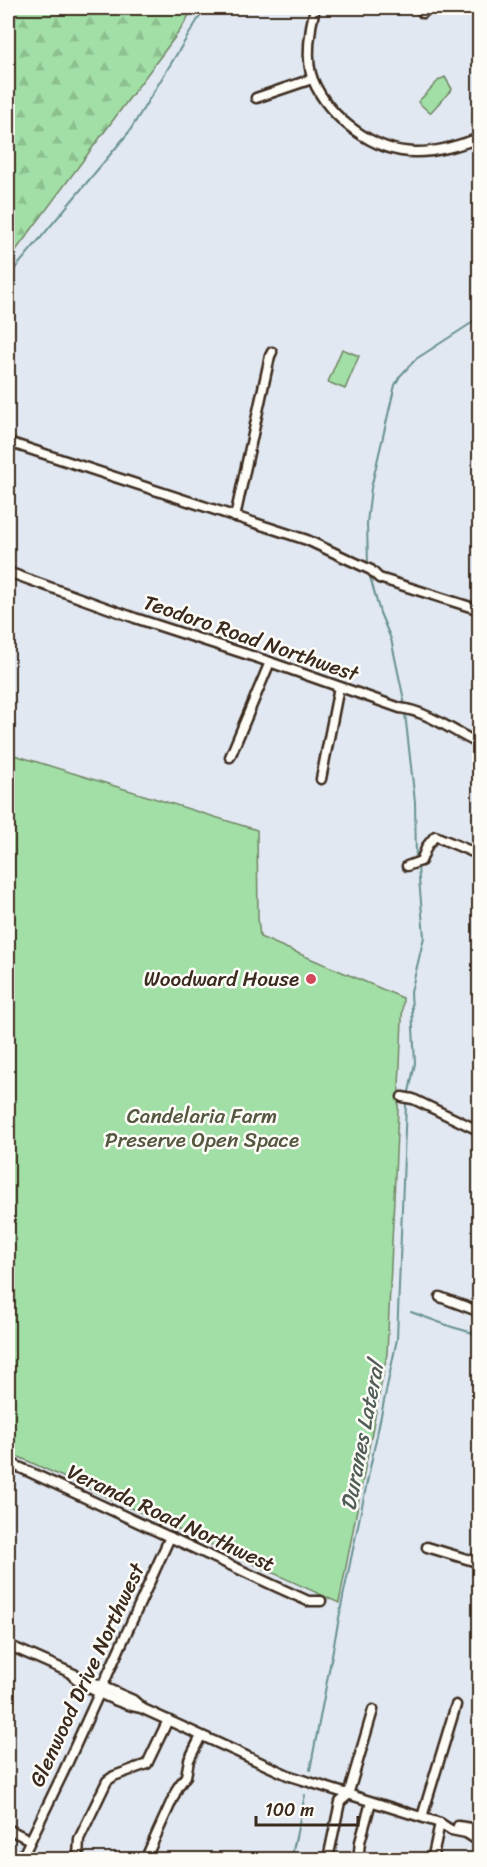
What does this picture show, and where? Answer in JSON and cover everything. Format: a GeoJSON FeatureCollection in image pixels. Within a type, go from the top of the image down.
{"type":"FeatureCollection","features":[{"type":"Feature","properties":{"kind":"main road"},"geometry":{"type":"LineString","coordinates":[[480,1829],[478,1835],[480,1841]]}},
{"type":"Feature","properties":{"kind":"street"},"geometry":{"type":"LineString","coordinates":[[315,8],[309,41],[312,79],[329,105],[348,126],[372,141],[396,150],[417,152],[453,148],[480,138]]}},
{"type":"Feature","properties":{"kind":"street"},"geometry":{"type":"LineString","coordinates":[[256,98],[312,79]]}},
{"type":"Feature","properties":{"kind":"street"},"geometry":{"type":"LineString","coordinates":[[235,517],[272,352]]}},
{"type":"Feature","properties":{"kind":"street"},"geometry":{"type":"LineString","coordinates":[[8,442],[307,540],[371,570],[379,578],[480,610]]}},
{"type":"Feature","properties":{"kind":"street","name":"Teodoro Road Northwest"},"geometry":{"type":"LineString","coordinates":[[8,572],[135,618],[400,708],[409,709],[440,722],[480,744]]}},
{"type":"Feature","properties":{"kind":"street"},"geometry":{"type":"LineString","coordinates":[[230,757],[270,662]]}},
{"type":"Feature","properties":{"kind":"street"},"geometry":{"type":"LineString","coordinates":[[321,779],[339,687]]}},
{"type":"Feature","properties":{"kind":"street"},"geometry":{"type":"LineString","coordinates":[[414,864],[424,858],[427,846],[435,836],[480,855]]}},
{"type":"Feature","properties":{"kind":"street"},"geometry":{"type":"LineString","coordinates":[[402,1097],[413,1099],[480,1131]]}},
{"type":"Feature","properties":{"kind":"street"},"geometry":{"type":"LineString","coordinates":[[440,1297],[480,1312]]}},
{"type":"Feature","properties":{"kind":"street","name":"Veranda Road Northwest"},"geometry":{"type":"LineString","coordinates":[[8,1462],[308,1601],[321,1601]]}},
{"type":"Feature","properties":{"kind":"street","name":"Glenwood Drive Northwest"},"geometry":{"type":"LineString","coordinates":[[21,1860],[170,1537]]}},
{"type":"Feature","properties":{"kind":"street"},"geometry":{"type":"LineString","coordinates":[[427,1547],[480,1563]]}},
{"type":"Feature","properties":{"kind":"street"},"geometry":{"type":"LineString","coordinates":[[8,1644],[70,1673],[77,1681],[100,1688],[130,1706],[141,1708],[290,1776],[443,1824],[480,1829]]}},
{"type":"Feature","properties":{"kind":"street"},"geometry":{"type":"LineString","coordinates":[[422,1817],[456,1705]]}},
{"type":"Feature","properties":{"kind":"street"},"geometry":{"type":"LineString","coordinates":[[329,1854],[340,1802],[348,1795],[374,1710]]}},
{"type":"Feature","properties":{"kind":"street"},"geometry":{"type":"LineString","coordinates":[[78,1857],[79,1839],[107,1781],[114,1776],[147,1764],[168,1720]]}},
{"type":"Feature","properties":{"kind":"street"},"geometry":{"type":"LineString","coordinates":[[145,1860],[178,1787],[186,1776],[189,1760],[201,1736]]}},
{"type":"Feature","properties":{"kind":"street"},"geometry":{"type":"LineString","coordinates":[[358,1860],[360,1842],[371,1802]]}},
{"type":"Feature","properties":{"kind":"street"},"geometry":{"type":"LineString","coordinates":[[443,1824],[451,1830],[466,1833],[480,1841]]}},
{"type":"Feature","properties":{"kind":"street"},"geometry":{"type":"LineString","coordinates":[[432,1860],[443,1824]]}},
{"type":"Feature","properties":{"kind":"street"},"geometry":{"type":"LineString","coordinates":[[8,1829],[30,1840]]}},
{"type":"Feature","properties":{"kind":"green space"},"geometry":{"type":"Polygon","coordinates":[[[8,8],[193,8],[181,29],[8,261],[8,8]]]}},
{"type":"Feature","properties":{"kind":"green space"},"geometry":{"type":"Polygon","coordinates":[[[445,77],[452,89],[430,113],[418,102],[439,80],[445,77]]]}},
{"type":"Feature","properties":{"kind":"green space"},"geometry":{"type":"Polygon","coordinates":[[[342,349],[359,356],[345,389],[328,382],[342,349]]]}},
{"type":"Feature","properties":{"kind":"green space","name":"Candelaria Farm Preserve Open Space"},"geometry":{"type":"Polygon","coordinates":[[[8,753],[257,830],[260,937],[403,998],[387,1354],[339,1603],[8,1452],[8,753]]]}},
{"type":"Feature","properties":{"kind":"waterway"},"geometry":{"type":"LineString","coordinates":[[8,277],[129,132],[205,8]]}},
{"type":"Feature","properties":{"kind":"waterway","name":"Duranes Lateral"},"geometry":{"type":"LineString","coordinates":[[368,565],[367,523],[371,488],[395,385],[416,359],[480,315]]}},
{"type":"Feature","properties":{"kind":"waterway","name":"Duranes Lateral"},"geometry":{"type":"LineString","coordinates":[[369,573],[380,613],[391,639],[405,705]]}},
{"type":"Feature","properties":{"kind":"waterway","name":"Duranes Lateral"},"geometry":{"type":"LineString","coordinates":[[405,713],[415,802],[416,860]]}},
{"type":"Feature","properties":{"kind":"waterway","name":"Duranes Lateral"},"geometry":{"type":"LineString","coordinates":[[409,1092],[415,1063],[411,992],[424,937],[418,867]]}},
{"type":"Feature","properties":{"kind":"waterway","name":"Duranes Lateral"},"geometry":{"type":"LineString","coordinates":[[310,1770],[343,1597],[397,1339],[406,1103]]}},
{"type":"Feature","properties":{"kind":"waterway"},"geometry":{"type":"LineString","coordinates":[[411,1312],[480,1335]]}},
{"type":"Feature","properties":{"kind":"waterway","name":"Duranes Lateral"},"geometry":{"type":"LineString","coordinates":[[291,1860],[305,1795]]}},
{"type":"Feature","properties":{"kind":"place","name":"Woodward House"},"geometry":{"type":"Point","coordinates":[311,979]}}]}
